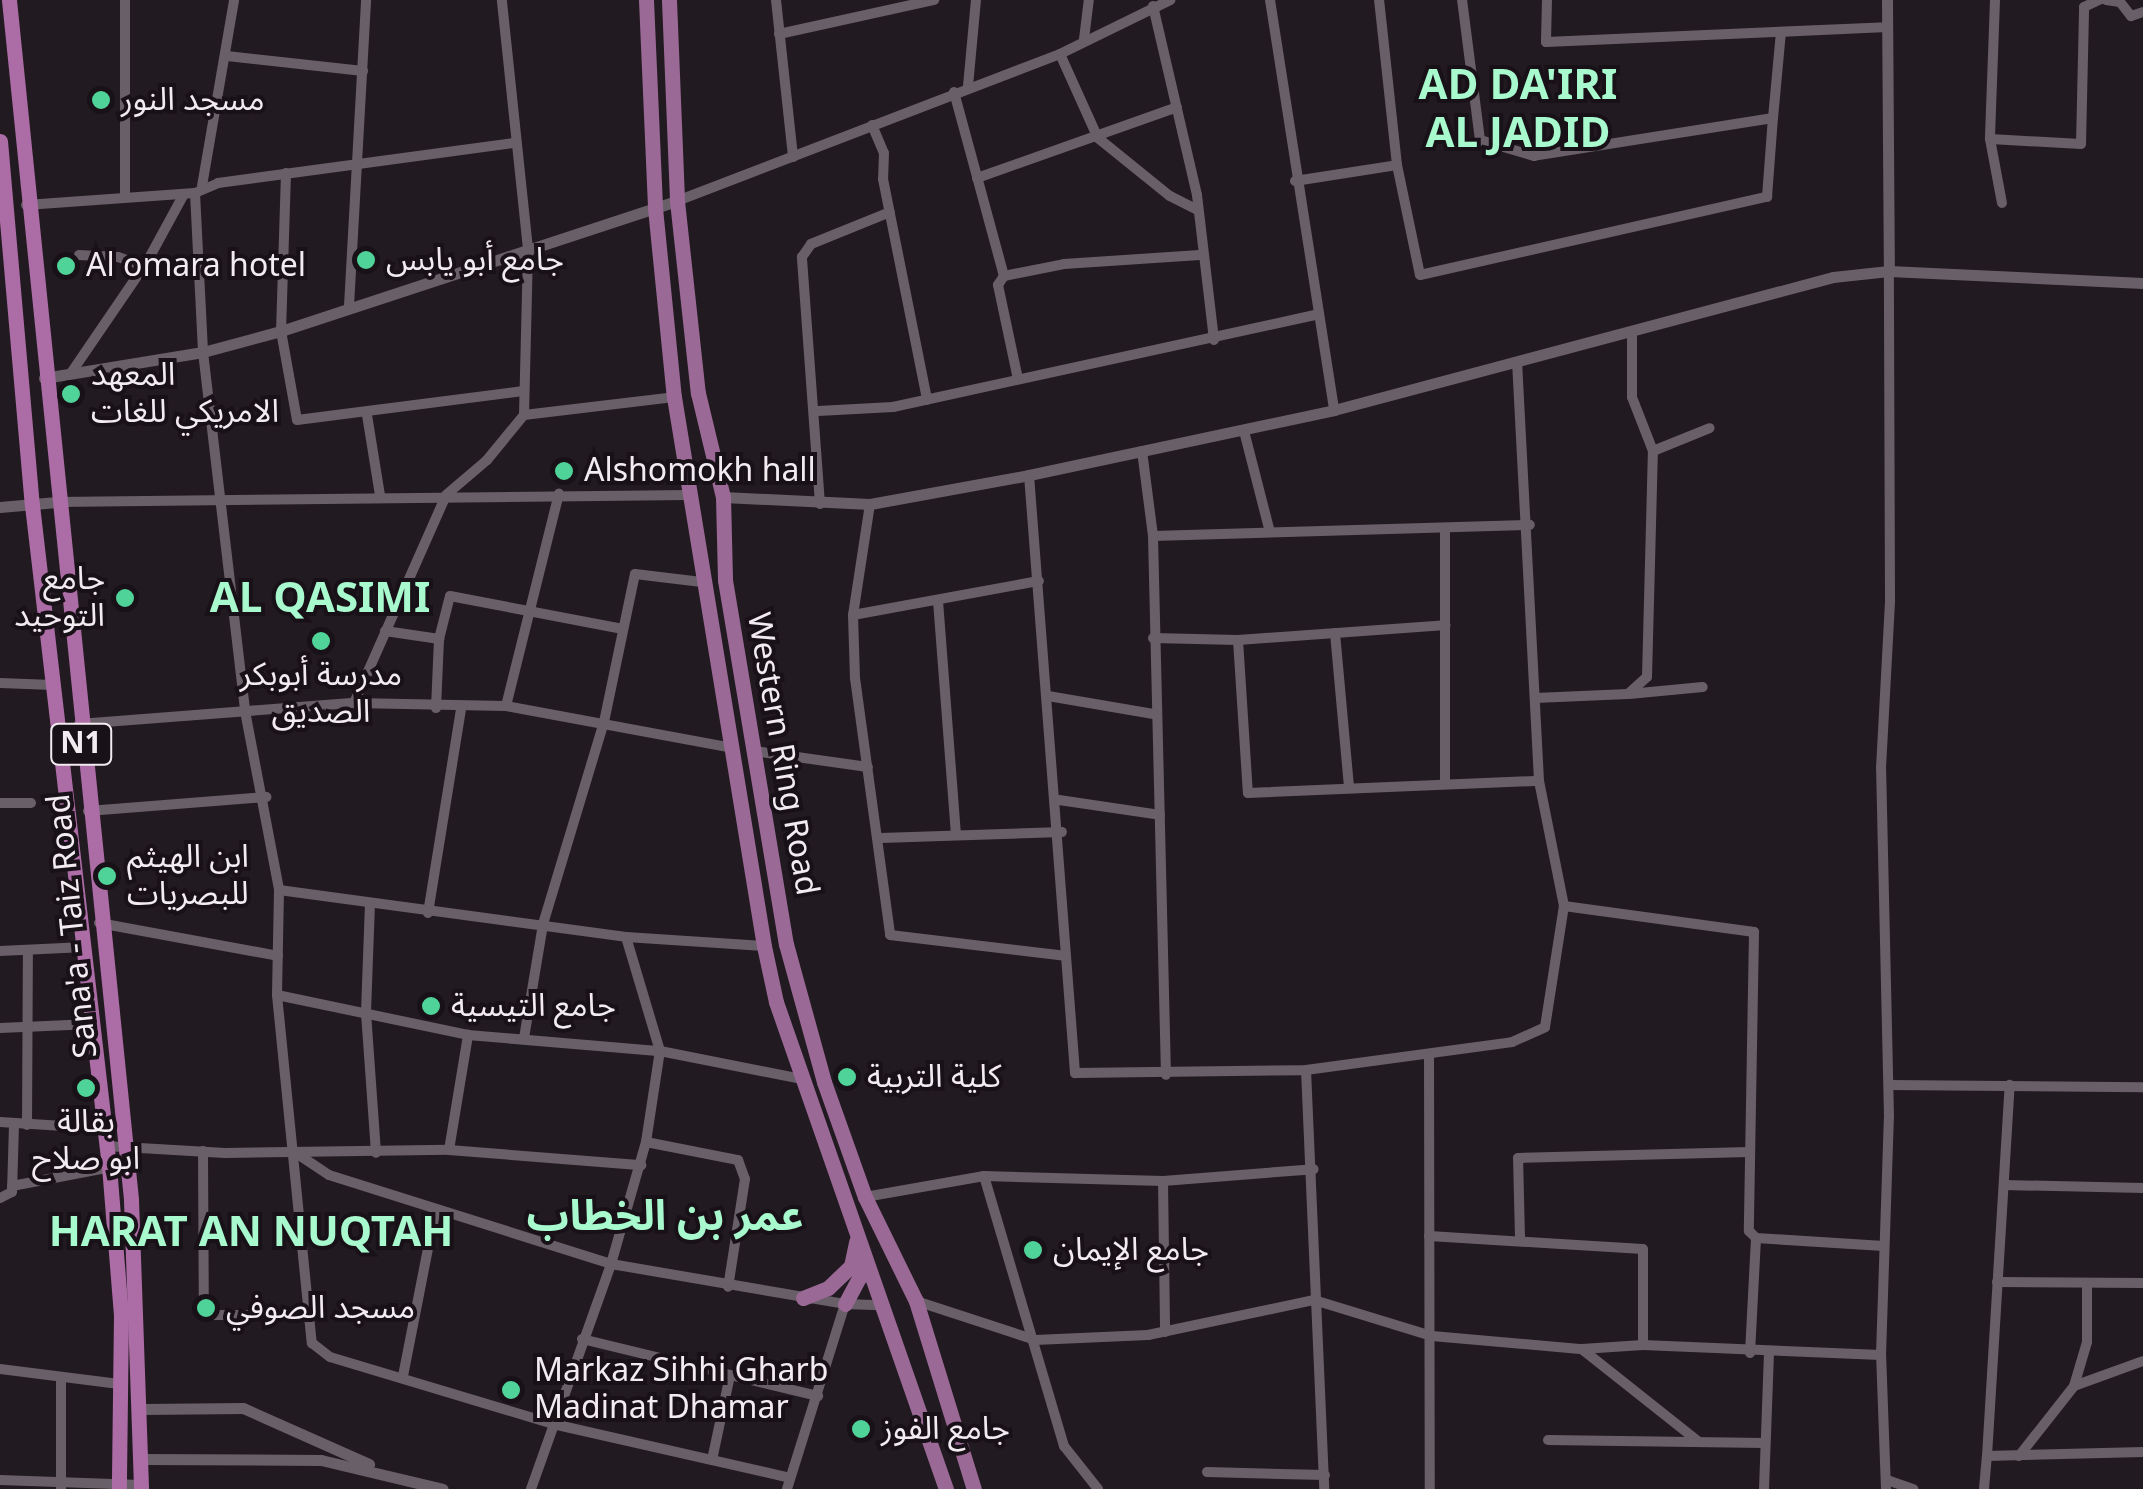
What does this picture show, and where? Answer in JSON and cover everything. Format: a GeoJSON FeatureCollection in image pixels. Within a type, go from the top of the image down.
{"type":"FeatureCollection","features":[{"type":"Feature","properties":{"kind":"highway","name":"Sana'a - Taiz Road"},"geometry":{"type":"LineString","coordinates":[[9,0],[32,505],[109,1166],[121,1314],[119,1486]]}},
{"type":"Feature","properties":{"kind":"highway","name":"Sana'a - Taiz Road"},"geometry":{"type":"LineString","coordinates":[[0,141],[44,378],[127,1164],[143,1410],[142,1487]]}},
{"type":"Feature","properties":{"kind":"main road","name":"Western Ring Road"},"geometry":{"type":"LineString","coordinates":[[646,0],[655,208],[674,397],[764,946],[802,1080],[946,1489]]}},
{"type":"Feature","properties":{"kind":"main road","name":"Western Ring Road"},"geometry":{"type":"LineString","coordinates":[[669,0],[677,201],[698,393],[723,498],[725,580],[798,1002],[866,1197],[916,1301],[974,1489]]}},
{"type":"Feature","properties":{"kind":"main road"},"geometry":{"type":"LineString","coordinates":[[674,397],[698,393]]}},
{"type":"Feature","properties":{"kind":"main road"},"geometry":{"type":"LineString","coordinates":[[732,748],[754,751]]}},
{"type":"Feature","properties":{"kind":"main road"},"geometry":{"type":"LineString","coordinates":[[802,1080],[824,1082]]}},
{"type":"Feature","properties":{"kind":"main road"},"geometry":{"type":"LineString","coordinates":[[803,1298],[828,1288],[851,1266],[857,1238]]}},
{"type":"Feature","properties":{"kind":"main road"},"geometry":{"type":"LineString","coordinates":[[845,1304],[858,1278],[857,1238]]}},
{"type":"Feature","properties":{"kind":"street"},"geometry":{"type":"LineString","coordinates":[[125,0],[125,196]]}},
{"type":"Feature","properties":{"kind":"street"},"geometry":{"type":"LineString","coordinates":[[234,0],[227,56],[194,191],[202,352],[246,711],[266,797],[280,890],[277,995],[312,1342],[330,1357],[404,1376],[553,1424],[712,1460],[789,1483],[845,1304]]}},
{"type":"Feature","properties":{"kind":"street"},"geometry":{"type":"LineString","coordinates":[[349,306],[366,0]]}},
{"type":"Feature","properties":{"kind":"street"},"geometry":{"type":"LineString","coordinates":[[354,703],[446,495],[487,460],[524,415],[528,249],[513,144],[502,0]]}},
{"type":"Feature","properties":{"kind":"street"},"geometry":{"type":"LineString","coordinates":[[776,0],[793,157]]}},
{"type":"Feature","properties":{"kind":"street"},"geometry":{"type":"LineString","coordinates":[[779,34],[934,0]]}},
{"type":"Feature","properties":{"kind":"street"},"geometry":{"type":"LineString","coordinates":[[968,86],[976,0]]}},
{"type":"Feature","properties":{"kind":"street"},"geometry":{"type":"LineString","coordinates":[[1084,39],[1089,0]]}},
{"type":"Feature","properties":{"kind":"street"},"geometry":{"type":"LineString","coordinates":[[44,378],[202,352],[282,331],[677,201],[968,86],[1060,54],[1170,0]]}},
{"type":"Feature","properties":{"kind":"street"},"geometry":{"type":"LineString","coordinates":[[1270,0],[1316,316],[1334,410]]}},
{"type":"Feature","properties":{"kind":"street"},"geometry":{"type":"LineString","coordinates":[[1379,0],[1397,165],[1420,275],[1767,197],[1781,32]]}},
{"type":"Feature","properties":{"kind":"street"},"geometry":{"type":"LineString","coordinates":[[1462,0],[1480,140],[1534,156],[1773,118]]}},
{"type":"Feature","properties":{"kind":"street"},"geometry":{"type":"LineString","coordinates":[[1547,0],[1546,42],[1888,27]]}},
{"type":"Feature","properties":{"kind":"street"},"geometry":{"type":"LineString","coordinates":[[1887,0],[1890,601],[1881,768],[1889,1085],[1881,1355],[1886,1484],[1913,1489]]}},
{"type":"Feature","properties":{"kind":"street"},"geometry":{"type":"LineString","coordinates":[[1995,0],[1990,138],[2002,202]]}},
{"type":"Feature","properties":{"kind":"street"},"geometry":{"type":"LineString","coordinates":[[1990,138],[2081,144],[2084,7],[2103,0],[2120,2],[2131,16],[2143,12]]}},
{"type":"Feature","properties":{"kind":"street"},"geometry":{"type":"LineString","coordinates":[[1153,6],[1198,210],[1200,256],[1214,340]]}},
{"type":"Feature","properties":{"kind":"street"},"geometry":{"type":"LineString","coordinates":[[1060,54],[1098,138],[1170,196],[1198,210]]}},
{"type":"Feature","properties":{"kind":"street"},"geometry":{"type":"LineString","coordinates":[[227,56],[363,71]]}},
{"type":"Feature","properties":{"kind":"street"},"geometry":{"type":"LineString","coordinates":[[954,92],[1004,276]]}},
{"type":"Feature","properties":{"kind":"street"},"geometry":{"type":"LineString","coordinates":[[977,178],[1177,107]]}},
{"type":"Feature","properties":{"kind":"street"},"geometry":{"type":"LineString","coordinates":[[872,125],[884,153],[890,212],[926,400]]}},
{"type":"Feature","properties":{"kind":"street"},"geometry":{"type":"LineString","coordinates":[[16,212],[125,196],[194,191],[286,173],[513,144]]}},
{"type":"Feature","properties":{"kind":"street"},"geometry":{"type":"LineString","coordinates":[[1295,181],[1397,165]]}},
{"type":"Feature","properties":{"kind":"street"},"geometry":{"type":"LineString","coordinates":[[286,173],[282,331],[297,420],[368,414],[523,391]]}},
{"type":"Feature","properties":{"kind":"street"},"geometry":{"type":"LineString","coordinates":[[71,373],[194,191]]}},
{"type":"Feature","properties":{"kind":"street"},"geometry":{"type":"LineString","coordinates":[[820,504],[812,434],[818,410],[802,257],[810,244],[890,212]]}},
{"type":"Feature","properties":{"kind":"street"},"geometry":{"type":"LineString","coordinates":[[79,255],[118,256],[144,266]]}},
{"type":"Feature","properties":{"kind":"street"},"geometry":{"type":"LineString","coordinates":[[1018,379],[998,285],[1004,276],[1064,264],[1200,256]]}},
{"type":"Feature","properties":{"kind":"street"},"geometry":{"type":"LineString","coordinates":[[723,498],[870,504],[1029,475],[1334,410],[1517,364],[1774,291],[1889,271],[2143,284]]}},
{"type":"Feature","properties":{"kind":"street"},"geometry":{"type":"LineString","coordinates":[[818,410],[926,400],[1316,316]]}},
{"type":"Feature","properties":{"kind":"street"},"geometry":{"type":"LineString","coordinates":[[1628,694],[1647,677],[1653,451],[1632,397],[1632,332]]}},
{"type":"Feature","properties":{"kind":"street"},"geometry":{"type":"LineString","coordinates":[[1029,475],[1062,832],[1065,956],[1075,1073],[1166,1075],[1306,1070],[1512,1042],[1545,1027],[1564,906],[1540,781],[1530,524],[1517,364]]}},
{"type":"Feature","properties":{"kind":"street"},"geometry":{"type":"LineString","coordinates":[[524,415],[674,397]]}},
{"type":"Feature","properties":{"kind":"street"},"geometry":{"type":"LineString","coordinates":[[368,414],[380,496]]}},
{"type":"Feature","properties":{"kind":"street"},"geometry":{"type":"LineString","coordinates":[[1653,451],[1710,428]]}},
{"type":"Feature","properties":{"kind":"street"},"geometry":{"type":"LineString","coordinates":[[1244,430],[1270,532]]}},
{"type":"Feature","properties":{"kind":"street"},"geometry":{"type":"LineString","coordinates":[[1142,451],[1153,536],[1153,714],[1160,815],[1166,1075]]}},
{"type":"Feature","properties":{"kind":"street"},"geometry":{"type":"LineString","coordinates":[[506,706],[560,494]]}},
{"type":"Feature","properties":{"kind":"street"},"geometry":{"type":"LineString","coordinates":[[0,507],[57,502],[222,502],[412,495],[689,496]]}},
{"type":"Feature","properties":{"kind":"street"},"geometry":{"type":"LineString","coordinates":[[412,495],[432,505],[435,520]]}},
{"type":"Feature","properties":{"kind":"street"},"geometry":{"type":"LineString","coordinates":[[870,504],[853,615],[890,934],[1065,956]]}},
{"type":"Feature","properties":{"kind":"street"},"geometry":{"type":"LineString","coordinates":[[1153,536],[1445,531],[1530,524]]}},
{"type":"Feature","properties":{"kind":"street"},"geometry":{"type":"LineString","coordinates":[[1445,531],[1445,782]]}},
{"type":"Feature","properties":{"kind":"street"},"geometry":{"type":"LineString","coordinates":[[524,1038],[544,924],[604,722],[635,574],[702,582]]}},
{"type":"Feature","properties":{"kind":"street"},"geometry":{"type":"LineString","coordinates":[[853,615],[1039,581]]}},
{"type":"Feature","properties":{"kind":"street"},"geometry":{"type":"LineString","coordinates":[[436,708],[440,639],[450,596],[624,629]]}},
{"type":"Feature","properties":{"kind":"street"},"geometry":{"type":"LineString","coordinates":[[938,601],[956,834]]}},
{"type":"Feature","properties":{"kind":"street"},"geometry":{"type":"LineString","coordinates":[[1153,638],[1238,640],[1445,625]]}},
{"type":"Feature","properties":{"kind":"street"},"geometry":{"type":"LineString","coordinates":[[385,632],[440,639]]}},
{"type":"Feature","properties":{"kind":"street"},"geometry":{"type":"LineString","coordinates":[[1335,633],[1348,788]]}},
{"type":"Feature","properties":{"kind":"street"},"geometry":{"type":"LineString","coordinates":[[1238,640],[1248,793],[1540,781]]}},
{"type":"Feature","properties":{"kind":"street"},"geometry":{"type":"LineString","coordinates":[[0,682],[53,684]]}},
{"type":"Feature","properties":{"kind":"street"},"geometry":{"type":"LineString","coordinates":[[1535,698],[1703,688]]}},
{"type":"Feature","properties":{"kind":"street"},"geometry":{"type":"LineString","coordinates":[[1048,696],[1153,714]]}},
{"type":"Feature","properties":{"kind":"street"},"geometry":{"type":"LineString","coordinates":[[79,724],[354,703],[460,709],[506,706],[732,748]]}},
{"type":"Feature","properties":{"kind":"street"},"geometry":{"type":"LineString","coordinates":[[428,913],[460,709]]}},
{"type":"Feature","properties":{"kind":"street"},"geometry":{"type":"LineString","coordinates":[[754,751],[868,767]]}},
{"type":"Feature","properties":{"kind":"street"},"geometry":{"type":"LineString","coordinates":[[88,810],[266,797]]}},
{"type":"Feature","properties":{"kind":"street"},"geometry":{"type":"LineString","coordinates":[[1059,800],[1160,815]]}},
{"type":"Feature","properties":{"kind":"street"},"geometry":{"type":"LineString","coordinates":[[0,802],[31,803]]}},
{"type":"Feature","properties":{"kind":"street"},"geometry":{"type":"LineString","coordinates":[[880,838],[1062,832]]}},
{"type":"Feature","properties":{"kind":"street"},"geometry":{"type":"LineString","coordinates":[[280,890],[428,913],[626,936],[764,946]]}},
{"type":"Feature","properties":{"kind":"street"},"geometry":{"type":"LineString","coordinates":[[370,904],[366,1013],[376,1153]]}},
{"type":"Feature","properties":{"kind":"street"},"geometry":{"type":"LineString","coordinates":[[1564,906],[1754,932],[1749,1232],[1756,1238],[1884,1246]]}},
{"type":"Feature","properties":{"kind":"street"},"geometry":{"type":"LineString","coordinates":[[99,923],[278,956]]}},
{"type":"Feature","properties":{"kind":"street"},"geometry":{"type":"LineString","coordinates":[[531,1489],[611,1264],[646,1142],[660,1052],[626,936]]}},
{"type":"Feature","properties":{"kind":"street"},"geometry":{"type":"LineString","coordinates":[[0,951],[84,947]]}},
{"type":"Feature","properties":{"kind":"street"},"geometry":{"type":"LineString","coordinates":[[27,1125],[28,950]]}},
{"type":"Feature","properties":{"kind":"street"},"geometry":{"type":"LineString","coordinates":[[277,995],[468,1035],[660,1052],[802,1080]]}},
{"type":"Feature","properties":{"kind":"street"},"geometry":{"type":"LineString","coordinates":[[0,1028],[92,1024]]}},
{"type":"Feature","properties":{"kind":"street"},"geometry":{"type":"LineString","coordinates":[[449,1150],[468,1035]]}},
{"type":"Feature","properties":{"kind":"street"},"geometry":{"type":"LineString","coordinates":[[1429,1056],[1430,1489]]}},
{"type":"Feature","properties":{"kind":"street"},"geometry":{"type":"LineString","coordinates":[[1306,1070],[1314,1169],[1314,1300],[1324,1489]]}},
{"type":"Feature","properties":{"kind":"street"},"geometry":{"type":"LineString","coordinates":[[1889,1085],[2143,1087]]}},
{"type":"Feature","properties":{"kind":"street"},"geometry":{"type":"LineString","coordinates":[[1984,1489],[2010,1085]]}},
{"type":"Feature","properties":{"kind":"street"},"geometry":{"type":"LineString","coordinates":[[0,1122],[104,1138],[122,1134],[203,1151],[449,1150],[641,1166]]}},
{"type":"Feature","properties":{"kind":"street"},"geometry":{"type":"LineString","coordinates":[[0,1198],[8,1178],[14,1124]]}},
{"type":"Feature","properties":{"kind":"street"},"geometry":{"type":"LineString","coordinates":[[104,1138],[122,1134]]}},
{"type":"Feature","properties":{"kind":"street"},"geometry":{"type":"LineString","coordinates":[[646,1142],[738,1160],[745,1179],[728,1287]]}},
{"type":"Feature","properties":{"kind":"street"},"geometry":{"type":"LineString","coordinates":[[203,1151],[204,1315],[307,1315]]}},
{"type":"Feature","properties":{"kind":"street"},"geometry":{"type":"LineString","coordinates":[[293,1151],[329,1175],[435,1212],[611,1264],[728,1287],[845,1304],[880,1304]]}},
{"type":"Feature","properties":{"kind":"street"},"geometry":{"type":"LineString","coordinates":[[1520,1238],[1518,1158],[1749,1152]]}},
{"type":"Feature","properties":{"kind":"street"},"geometry":{"type":"LineString","coordinates":[[8,1178],[127,1164]]}},
{"type":"Feature","properties":{"kind":"street"},"geometry":{"type":"LineString","coordinates":[[866,1197],[984,1176],[1163,1182],[1314,1169]]}},
{"type":"Feature","properties":{"kind":"street"},"geometry":{"type":"LineString","coordinates":[[984,1176],[1064,1446],[1098,1489]]}},
{"type":"Feature","properties":{"kind":"street"},"geometry":{"type":"LineString","coordinates":[[1163,1182],[1165,1332]]}},
{"type":"Feature","properties":{"kind":"street"},"geometry":{"type":"LineString","coordinates":[[2004,1185],[2143,1188]]}},
{"type":"Feature","properties":{"kind":"street"},"geometry":{"type":"LineString","coordinates":[[404,1376],[435,1212]]}},
{"type":"Feature","properties":{"kind":"street"},"geometry":{"type":"LineString","coordinates":[[1429,1236],[1520,1238],[1643,1250],[1642,1345]]}},
{"type":"Feature","properties":{"kind":"street"},"geometry":{"type":"LineString","coordinates":[[1750,1353],[1756,1238]]}},
{"type":"Feature","properties":{"kind":"street"},"geometry":{"type":"LineString","coordinates":[[1997,1282],[2143,1284]]}},
{"type":"Feature","properties":{"kind":"street"},"geometry":{"type":"LineString","coordinates":[[2019,1456],[2074,1386],[2087,1342],[2087,1284]]}},
{"type":"Feature","properties":{"kind":"street"},"geometry":{"type":"LineString","coordinates":[[916,1301],[1035,1340],[1165,1332],[1314,1300],[1432,1336],[1582,1349],[1642,1345],[1750,1353],[1881,1355]]}},
{"type":"Feature","properties":{"kind":"street"},"geometry":{"type":"LineString","coordinates":[[582,1338],[818,1396]]}},
{"type":"Feature","properties":{"kind":"street"},"geometry":{"type":"LineString","coordinates":[[1582,1349],[1698,1441]]}},
{"type":"Feature","properties":{"kind":"street"},"geometry":{"type":"LineString","coordinates":[[1764,1489],[1769,1353]]}},
{"type":"Feature","properties":{"kind":"street"},"geometry":{"type":"LineString","coordinates":[[2074,1386],[2143,1361]]}},
{"type":"Feature","properties":{"kind":"street"},"geometry":{"type":"LineString","coordinates":[[0,1370],[119,1384]]}},
{"type":"Feature","properties":{"kind":"street"},"geometry":{"type":"LineString","coordinates":[[712,1460],[730,1375]]}},
{"type":"Feature","properties":{"kind":"street"},"geometry":{"type":"LineString","coordinates":[[60,1378],[62,1485]]}},
{"type":"Feature","properties":{"kind":"street"},"geometry":{"type":"LineString","coordinates":[[143,1410],[244,1408],[386,1472]]}},
{"type":"Feature","properties":{"kind":"street"},"geometry":{"type":"LineString","coordinates":[[1548,1440],[1765,1443]]}},
{"type":"Feature","properties":{"kind":"street"},"geometry":{"type":"LineString","coordinates":[[1987,1456],[2143,1452]]}},
{"type":"Feature","properties":{"kind":"street"},"geometry":{"type":"LineString","coordinates":[[141,1460],[322,1460],[386,1472],[443,1489]]}},
{"type":"Feature","properties":{"kind":"street"},"geometry":{"type":"LineString","coordinates":[[1208,1472],[1325,1474]]}},
{"type":"Feature","properties":{"kind":"street"},"geometry":{"type":"LineString","coordinates":[[0,1480],[142,1487]]}},
{"type":"Feature","properties":{"kind":"place","name":"مسجد النور"},"geometry":{"type":"Point","coordinates":[101,100]}},
{"type":"Feature","properties":{"kind":"place","name":"جامع أبو يابس"},"geometry":{"type":"Point","coordinates":[366,260]}},
{"type":"Feature","properties":{"kind":"place","name":"Al omara hotel"},"geometry":{"type":"Point","coordinates":[66,266]}},
{"type":"Feature","properties":{"kind":"place","name":"المعهد الامريكي للغات"},"geometry":{"type":"Point","coordinates":[71,394]}},
{"type":"Feature","properties":{"kind":"place","name":"Alshomokh hall"},"geometry":{"type":"Point","coordinates":[564,471]}},
{"type":"Feature","properties":{"kind":"place","name":"جامع التوحيد"},"geometry":{"type":"Point","coordinates":[125,598]}},
{"type":"Feature","properties":{"kind":"place","name":"مدرسة أبوبكر الصديق"},"geometry":{"type":"Point","coordinates":[321,641]}},
{"type":"Feature","properties":{"kind":"place","name":"ابن الهيثم للبصريات"},"geometry":{"type":"Point","coordinates":[107,876]}},
{"type":"Feature","properties":{"kind":"place","name":"جامع التيسية"},"geometry":{"type":"Point","coordinates":[431,1006]}},
{"type":"Feature","properties":{"kind":"place","name":"كلية التربية"},"geometry":{"type":"Point","coordinates":[847,1077]}},
{"type":"Feature","properties":{"kind":"place","name":"بقالة ابو صلاح"},"geometry":{"type":"Point","coordinates":[86,1088]}},
{"type":"Feature","properties":{"kind":"place","name":"جامع الإيمان"},"geometry":{"type":"Point","coordinates":[1033,1250]}},
{"type":"Feature","properties":{"kind":"place","name":"مسجد الصوفي"},"geometry":{"type":"Point","coordinates":[206,1308]}},
{"type":"Feature","properties":{"kind":"place","name":"Markaz Sihhi Gharb Madinat Dhamar"},"geometry":{"type":"Point","coordinates":[511,1390]}},
{"type":"Feature","properties":{"kind":"place","name":"جامع الفوز"},"geometry":{"type":"Point","coordinates":[861,1429]}},
{"type":"Feature","properties":{"kind":"district","name":"AD DA'IRI AL JADID"},"geometry":{"type":"Point","coordinates":[1518,110]}},
{"type":"Feature","properties":{"kind":"district","name":"AL QASIMI"},"geometry":{"type":"Point","coordinates":[320,599]}},
{"type":"Feature","properties":{"kind":"district","name":"عمر بن الخطاب"},"geometry":{"type":"Point","coordinates":[665,1217]}},
{"type":"Feature","properties":{"kind":"district","name":"HARAT AN NUQTAH"},"geometry":{"type":"Point","coordinates":[251,1233]}}]}
